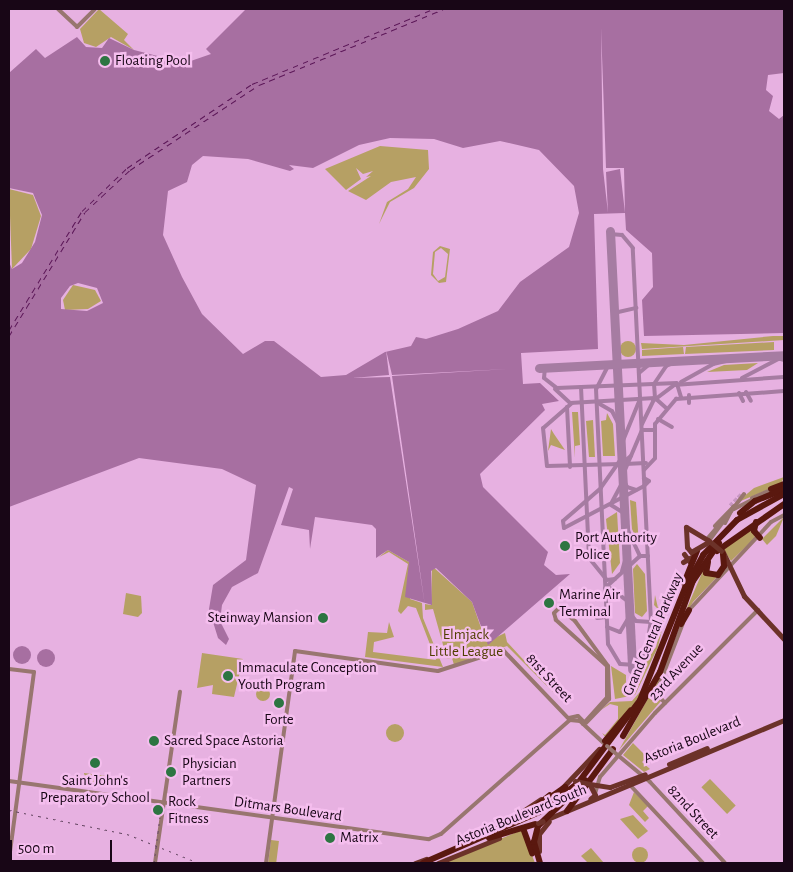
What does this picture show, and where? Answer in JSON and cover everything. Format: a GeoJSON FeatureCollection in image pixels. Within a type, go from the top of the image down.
{"type":"FeatureCollection","features":[{"type":"Feature","properties":{"kind":"highway"},"geometry":{"type":"LineString","coordinates":[[774,490],[784,486]]}},
{"type":"Feature","properties":{"kind":"highway"},"geometry":{"type":"LineString","coordinates":[[676,611],[689,561],[708,540],[749,505],[784,486]]}},
{"type":"Feature","properties":{"kind":"highway","name":"Grand Central Parkway"},"geometry":{"type":"LineString","coordinates":[[429,863],[544,810],[575,782],[622,730],[646,688],[676,611],[708,540],[746,513],[784,494]]}},
{"type":"Feature","properties":{"kind":"highway"},"geometry":{"type":"LineString","coordinates":[[722,552],[722,571],[708,575],[706,565],[720,547],[766,516],[783,502]]}},
{"type":"Feature","properties":{"kind":"highway","name":"Grand Central Parkway"},"geometry":{"type":"LineString","coordinates":[[423,863],[550,809],[588,783],[614,750],[662,668],[689,590],[707,558],[740,522],[783,502]]}},
{"type":"Feature","properties":{"kind":"highway"},"geometry":{"type":"LineString","coordinates":[[759,536],[754,528],[766,516]]}},
{"type":"Feature","properties":{"kind":"highway"},"geometry":{"type":"LineString","coordinates":[[682,587],[696,549]]}},
{"type":"Feature","properties":{"kind":"highway"},"geometry":{"type":"LineString","coordinates":[[662,668],[689,610]]}},
{"type":"Feature","properties":{"kind":"highway"},"geometry":{"type":"LineString","coordinates":[[567,811],[614,750],[646,688]]}},
{"type":"Feature","properties":{"kind":"highway"},"geometry":{"type":"LineString","coordinates":[[565,787],[533,810],[575,782]]}},
{"type":"Feature","properties":{"kind":"highway"},"geometry":{"type":"LineString","coordinates":[[539,863],[534,844],[537,828],[588,783]]}},
{"type":"Feature","properties":{"kind":"highway"},"geometry":{"type":"LineString","coordinates":[[480,839],[524,816],[550,795]]}},
{"type":"Feature","properties":{"kind":"highway"},"geometry":{"type":"LineString","coordinates":[[539,863],[536,838],[541,822]]}},
{"type":"Feature","properties":{"kind":"highway"},"geometry":{"type":"LineString","coordinates":[[480,839],[541,822]]}},
{"type":"Feature","properties":{"kind":"highway"},"geometry":{"type":"LineString","coordinates":[[525,828],[539,863]]}},
{"type":"Feature","properties":{"kind":"main road"},"geometry":{"type":"LineString","coordinates":[[687,525],[708,540]]}},
{"type":"Feature","properties":{"kind":"main road"},"geometry":{"type":"LineString","coordinates":[[687,525],[696,530],[722,552],[737,574],[743,594],[784,639]]}},
{"type":"Feature","properties":{"kind":"main road"},"geometry":{"type":"LineString","coordinates":[[687,525],[687,540],[696,549]]}},
{"type":"Feature","properties":{"kind":"main road"},"geometry":{"type":"LineString","coordinates":[[687,540],[696,530]]}},
{"type":"Feature","properties":{"kind":"main road"},"geometry":{"type":"LineString","coordinates":[[696,530],[696,549]]}},
{"type":"Feature","properties":{"kind":"main road"},"geometry":{"type":"LineString","coordinates":[[684,554],[689,561],[696,549],[708,540]]}},
{"type":"Feature","properties":{"kind":"main road"},"geometry":{"type":"LineString","coordinates":[[696,549],[708,540]]}},
{"type":"Feature","properties":{"kind":"main road","name":"Astoria Boulevard"},"geometry":{"type":"LineString","coordinates":[[612,789],[784,718]]}},
{"type":"Feature","properties":{"kind":"main road","name":"Grand Central Parkway"},"geometry":{"type":"LineString","coordinates":[[575,782],[614,750]]}},
{"type":"Feature","properties":{"kind":"main road","name":"Astoria Boulevard"},"geometry":{"type":"LineString","coordinates":[[612,789],[629,784],[644,776]]}},
{"type":"Feature","properties":{"kind":"main road"},"geometry":{"type":"LineString","coordinates":[[416,863],[501,826],[550,795],[575,782],[612,789]]}},
{"type":"Feature","properties":{"kind":"main road"},"geometry":{"type":"LineString","coordinates":[[588,783],[595,795],[588,801]]}},
{"type":"Feature","properties":{"kind":"main road","name":"Astoria Boulevard South"},"geometry":{"type":"LineString","coordinates":[[438,863],[558,815],[612,789]]}},
{"type":"Feature","properties":{"kind":"street"},"geometry":{"type":"LineString","coordinates":[[58,9],[77,27],[95,9]]}},
{"type":"Feature","properties":{"kind":"street"},"geometry":{"type":"LineString","coordinates":[[722,518],[736,504],[774,490]]}},
{"type":"Feature","properties":{"kind":"street"},"geometry":{"type":"LineString","coordinates":[[708,540],[737,507],[774,490]]}},
{"type":"Feature","properties":{"kind":"street"},"geometry":{"type":"LineString","coordinates":[[708,540],[718,531],[744,494]]}},
{"type":"Feature","properties":{"kind":"street"},"geometry":{"type":"LineString","coordinates":[[718,531],[735,503]]}},
{"type":"Feature","properties":{"kind":"street"},"geometry":{"type":"LineString","coordinates":[[708,540],[730,506]]}},
{"type":"Feature","properties":{"kind":"street"},"geometry":{"type":"LineString","coordinates":[[664,702],[657,694],[689,610],[773,520],[784,514]]}},
{"type":"Feature","properties":{"kind":"street"},"geometry":{"type":"LineString","coordinates":[[585,723],[606,699],[608,680],[607,664],[565,609],[555,618],[606,664],[608,680]]}},
{"type":"Feature","properties":{"kind":"street","name":"23rd Avenue"},"geometry":{"type":"LineString","coordinates":[[614,750],[757,610]]}},
{"type":"Feature","properties":{"kind":"street","name":"81st Street"},"geometry":{"type":"LineString","coordinates":[[272,818],[295,651],[438,670],[503,650],[569,719]]}},
{"type":"Feature","properties":{"kind":"street"},"geometry":{"type":"LineString","coordinates":[[592,655],[599,657]]}},
{"type":"Feature","properties":{"kind":"street"},"geometry":{"type":"LineString","coordinates":[[9,668],[34,672],[9,860]]}},
{"type":"Feature","properties":{"kind":"street"},"geometry":{"type":"LineString","coordinates":[[155,863],[178,692]]}},
{"type":"Feature","properties":{"kind":"street","name":"23rd Avenue"},"geometry":{"type":"LineString","coordinates":[[614,750],[626,745],[664,702]]}},
{"type":"Feature","properties":{"kind":"street"},"geometry":{"type":"LineString","coordinates":[[569,719],[585,723],[614,750]]}},
{"type":"Feature","properties":{"kind":"street","name":"Ditmars Boulevard"},"geometry":{"type":"LineString","coordinates":[[9,781],[272,818],[434,838],[569,719]]}},
{"type":"Feature","properties":{"kind":"street","name":"82nd Street"},"geometry":{"type":"LineString","coordinates":[[614,750],[644,776],[725,863]]}},
{"type":"Feature","properties":{"kind":"street","name":"Grand Central Parkway"},"geometry":{"type":"LineString","coordinates":[[595,795],[597,785],[614,750]]}},
{"type":"Feature","properties":{"kind":"street"},"geometry":{"type":"LineString","coordinates":[[629,784],[703,863]]}},
{"type":"Feature","properties":{"kind":"street"},"geometry":{"type":"LineString","coordinates":[[266,863],[272,818]]}},
{"type":"Feature","properties":{"kind":"green space"},"geometry":{"type":"Polygon","coordinates":[[[99,9],[128,34],[124,40],[134,50],[111,37],[96,47],[84,43],[80,29],[99,9]]]}},
{"type":"Feature","properties":{"kind":"green space"},"geometry":{"type":"Polygon","coordinates":[[[380,146],[428,150],[429,169],[414,188],[390,202],[379,224],[387,202],[408,189],[416,177],[391,182],[366,200],[348,191],[371,176],[366,177],[373,171],[363,174],[356,168],[361,179],[346,190],[325,169],[380,146]]]}},
{"type":"Feature","properties":{"kind":"green space"},"geometry":{"type":"Polygon","coordinates":[[[9,189],[33,195],[41,216],[31,249],[12,269],[9,189]]]}},
{"type":"Feature","properties":{"kind":"green space"},"geometry":{"type":"Polygon","coordinates":[[[440,246],[450,249],[446,282],[439,283],[431,275],[433,252],[440,246]],[[441,248],[435,252],[433,274],[438,281],[445,277],[448,254],[441,248]]]}},
{"type":"Feature","properties":{"kind":"green space"},"geometry":{"type":"Polygon","coordinates":[[[73,285],[95,290],[101,301],[88,309],[65,310],[63,300],[73,285]]]}},
{"type":"Feature","properties":{"kind":"green space"},"geometry":{"type":"Polygon","coordinates":[[[784,336],[784,340],[642,349],[641,343],[684,345],[784,336]]]}},
{"type":"Feature","properties":{"kind":"green space"},"geometry":{"type":"Polygon","coordinates":[[[628,341],[636,349],[628,357],[620,349],[628,341]]]}},
{"type":"Feature","properties":{"kind":"green space"},"geometry":{"type":"Polygon","coordinates":[[[774,342],[774,350],[685,354],[686,347],[774,342]]]}},
{"type":"Feature","properties":{"kind":"green space"},"geometry":{"type":"Polygon","coordinates":[[[683,347],[684,354],[642,356],[642,350],[683,347]]]}},
{"type":"Feature","properties":{"kind":"green space"},"geometry":{"type":"Polygon","coordinates":[[[758,363],[747,370],[707,372],[724,365],[758,363]]]}},
{"type":"Feature","properties":{"kind":"green space"},"geometry":{"type":"Polygon","coordinates":[[[572,412],[578,412],[580,445],[575,446],[575,458],[572,412]]]}},
{"type":"Feature","properties":{"kind":"green space"},"geometry":{"type":"Polygon","coordinates":[[[607,413],[613,424],[615,456],[603,456],[601,421],[606,420],[607,413]]]}},
{"type":"Feature","properties":{"kind":"green space"},"geometry":{"type":"Polygon","coordinates":[[[593,420],[595,457],[589,457],[586,421],[593,420]]]}},
{"type":"Feature","properties":{"kind":"green space"},"geometry":{"type":"Polygon","coordinates":[[[551,429],[565,450],[551,445],[548,451],[551,429]]]}},
{"type":"Feature","properties":{"kind":"green space"},"geometry":{"type":"Polygon","coordinates":[[[784,477],[781,484],[736,503],[754,488],[784,477]]]}},
{"type":"Feature","properties":{"kind":"green space"},"geometry":{"type":"Polygon","coordinates":[[[630,500],[636,502],[639,545],[632,529],[630,500]]]}},
{"type":"Feature","properties":{"kind":"green space"},"geometry":{"type":"Polygon","coordinates":[[[617,512],[620,563],[612,574],[606,519],[617,512]]]}},
{"type":"Feature","properties":{"kind":"green space"},"geometry":{"type":"Polygon","coordinates":[[[784,517],[776,536],[767,545],[762,539],[784,517]]]}},
{"type":"Feature","properties":{"kind":"green space"},"geometry":{"type":"Polygon","coordinates":[[[753,524],[755,538],[731,561],[724,550],[729,541],[753,524]]]}},
{"type":"Feature","properties":{"kind":"green space"},"geometry":{"type":"Polygon","coordinates":[[[388,550],[409,562],[410,599],[422,603],[423,618],[443,667],[365,657],[368,632],[387,633],[389,622],[394,637],[374,642],[373,652],[436,660],[416,608],[408,606],[401,614],[398,611],[408,564],[389,552],[379,557],[388,550]]]}},
{"type":"Feature","properties":{"kind":"green space"},"geometry":{"type":"Polygon","coordinates":[[[637,564],[645,574],[647,611],[642,617],[635,613],[633,569],[637,564]]]}},
{"type":"Feature","properties":{"kind":"green space","name":"Elmjack Little League"},"geometry":{"type":"Polygon","coordinates":[[[432,566],[472,602],[486,642],[505,633],[507,642],[554,693],[507,646],[454,665],[452,658],[447,659],[433,609],[425,610],[425,604],[431,605],[432,566]]]}},
{"type":"Feature","properties":{"kind":"green space"},"geometry":{"type":"Polygon","coordinates":[[[705,566],[708,576],[718,576],[693,602],[680,624],[705,566]]]}},
{"type":"Feature","properties":{"kind":"green space"},"geometry":{"type":"Polygon","coordinates":[[[126,593],[141,596],[142,613],[138,617],[123,614],[126,593]]]}},
{"type":"Feature","properties":{"kind":"green space"},"geometry":{"type":"Polygon","coordinates":[[[655,595],[658,608],[664,604],[667,608],[658,647],[635,695],[615,699],[611,666],[626,675],[626,689],[638,688],[639,670],[656,647],[665,610],[657,608],[654,605],[655,595]]]}},
{"type":"Feature","properties":{"kind":"green space"},"geometry":{"type":"Polygon","coordinates":[[[202,653],[243,659],[234,697],[212,694],[213,685],[197,688],[202,653]]]}},
{"type":"Feature","properties":{"kind":"green space"},"geometry":{"type":"Polygon","coordinates":[[[665,668],[656,696],[661,701],[619,750],[665,668]]]}},
{"type":"Feature","properties":{"kind":"green space"},"geometry":{"type":"Polygon","coordinates":[[[645,686],[633,706],[606,738],[602,733],[605,735],[618,719],[618,706],[610,704],[601,710],[610,702],[632,701],[645,686]]]}},
{"type":"Feature","properties":{"kind":"green space"},"geometry":{"type":"Polygon","coordinates":[[[260,687],[266,687],[270,694],[266,701],[260,701],[256,697],[256,691],[260,687]]]}},
{"type":"Feature","properties":{"kind":"green space"},"geometry":{"type":"Polygon","coordinates":[[[395,724],[401,727],[404,733],[401,739],[395,742],[389,739],[386,733],[389,727],[395,724]]]}},
{"type":"Feature","properties":{"kind":"green space"},"geometry":{"type":"Polygon","coordinates":[[[633,743],[647,757],[642,762],[650,769],[644,772],[623,755],[633,743]]]}},
{"type":"Feature","properties":{"kind":"green space"},"geometry":{"type":"Polygon","coordinates":[[[84,774],[107,776],[100,784],[90,782],[84,774]]]}},
{"type":"Feature","properties":{"kind":"green space"},"geometry":{"type":"Polygon","coordinates":[[[710,779],[736,806],[727,814],[701,787],[710,779]]]}},
{"type":"Feature","properties":{"kind":"green space"},"geometry":{"type":"Polygon","coordinates":[[[634,792],[648,806],[643,811],[649,818],[645,822],[629,805],[634,792]]]}},
{"type":"Feature","properties":{"kind":"green space"},"geometry":{"type":"Polygon","coordinates":[[[633,815],[648,831],[638,839],[620,819],[633,815]]]}},
{"type":"Feature","properties":{"kind":"green space"},"geometry":{"type":"Polygon","coordinates":[[[522,830],[535,863],[441,863],[500,839],[522,830]]]}},
{"type":"Feature","properties":{"kind":"green space"},"geometry":{"type":"Polygon","coordinates":[[[271,840],[279,841],[276,863],[268,863],[271,840]]]}},
{"type":"Feature","properties":{"kind":"green space"},"geometry":{"type":"Polygon","coordinates":[[[637,847],[643,847],[648,852],[646,861],[637,863],[632,858],[632,852],[637,847]]]}},
{"type":"Feature","properties":{"kind":"green space"},"geometry":{"type":"Polygon","coordinates":[[[591,848],[604,863],[588,863],[581,856],[591,848]]]}},
{"type":"Feature","properties":{"kind":"shaded area"},"geometry":{"type":"Polygon","coordinates":[[[246,9],[784,9],[784,73],[768,75],[766,90],[773,96],[769,111],[779,119],[784,115],[784,333],[644,336],[642,300],[653,287],[652,253],[626,230],[625,213],[594,214],[598,349],[521,353],[523,384],[540,383],[559,401],[542,404],[545,410],[480,474],[483,487],[548,552],[544,565],[556,575],[570,574],[488,645],[472,602],[436,568],[431,571],[432,605],[405,597],[409,562],[388,550],[376,558],[376,529],[372,525],[315,517],[310,549],[309,530],[281,525],[293,489],[289,487],[258,573],[232,587],[222,605],[220,621],[229,639],[226,645],[218,638],[209,609],[213,585],[246,560],[256,485],[222,469],[139,458],[9,507],[9,262],[12,269],[22,263],[35,242],[42,215],[33,193],[9,188],[9,73],[36,49],[45,58],[77,37],[86,47],[102,48],[109,38],[134,50],[185,63],[211,54],[206,49],[246,9]],[[390,138],[359,145],[313,168],[289,165],[294,169],[290,171],[248,159],[203,156],[192,165],[187,182],[168,191],[163,235],[182,277],[202,314],[243,354],[265,341],[274,341],[321,377],[346,375],[385,352],[411,346],[416,337],[426,339],[458,329],[498,311],[520,282],[569,247],[579,213],[574,186],[539,150],[500,141],[463,148],[434,139],[390,138]],[[78,283],[70,286],[61,298],[61,309],[87,311],[103,303],[97,288],[78,283]]]}},
{"type":"Feature","properties":{"kind":"shaded area"},"geometry":{"type":"Polygon","coordinates":[[[18,646],[26,646],[31,651],[29,662],[18,664],[13,659],[13,651],[18,646]]]}},
{"type":"Feature","properties":{"kind":"shaded area"},"geometry":{"type":"Polygon","coordinates":[[[42,649],[50,649],[55,654],[53,665],[42,667],[37,662],[37,654],[42,649]]]}},
{"type":"Feature","properties":{"kind":"pier"},"geometry":{"type":"Polygon","coordinates":[[[601,27],[606,168],[624,168],[625,213],[620,169],[606,172],[608,213],[603,169],[601,27]]]}},
{"type":"Feature","properties":{"kind":"pier"},"geometry":{"type":"Polygon","coordinates":[[[386,350],[392,375],[508,369],[392,376],[425,606],[390,377],[352,378],[389,375],[386,350]]]}},
{"type":"Feature","properties":{"kind":"ferry route"},"geometry":{"type":"LineString","coordinates":[[9,330],[82,211],[127,168],[252,84],[433,9]]}},
{"type":"Feature","properties":{"kind":"ferry route"},"geometry":{"type":"LineString","coordinates":[[9,336],[85,212],[130,170],[259,85],[443,9]]}},
{"type":"Feature","properties":{"kind":"taxiway"},"geometry":{"type":"LineString","coordinates":[[609,364],[596,389],[608,644],[620,664],[636,665],[646,652],[651,622],[633,248],[622,235],[610,234]]}},
{"type":"Feature","properties":{"kind":"taxiway"},"geometry":{"type":"LineString","coordinates":[[614,313],[636,308]]}},
{"type":"Feature","properties":{"kind":"taxiway"},"geometry":{"type":"LineString","coordinates":[[769,356],[784,360]]}},
{"type":"Feature","properties":{"kind":"taxiway"},"geometry":{"type":"LineString","coordinates":[[742,378],[784,356]]}},
{"type":"Feature","properties":{"kind":"taxiway"},"geometry":{"type":"LineString","coordinates":[[681,382],[713,364],[744,357]]}},
{"type":"Feature","properties":{"kind":"taxiway"},"geometry":{"type":"LineString","coordinates":[[655,398],[654,384],[666,366],[678,361]]}},
{"type":"Feature","properties":{"kind":"taxiway"},"geometry":{"type":"LineString","coordinates":[[639,373],[652,362]]}},
{"type":"Feature","properties":{"kind":"taxiway"},"geometry":{"type":"LineString","coordinates":[[545,367],[544,378],[557,388],[677,383]]}},
{"type":"Feature","properties":{"kind":"taxiway"},"geometry":{"type":"LineString","coordinates":[[642,424],[653,401],[674,385],[784,377]]}},
{"type":"Feature","properties":{"kind":"taxiway"},"geometry":{"type":"LineString","coordinates":[[677,384],[681,397]]}},
{"type":"Feature","properties":{"kind":"taxiway"},"geometry":{"type":"LineString","coordinates":[[581,387],[589,558],[607,580],[615,579]]}},
{"type":"Feature","properties":{"kind":"taxiway"},"geometry":{"type":"LineString","coordinates":[[555,389],[570,403],[655,398],[666,408]]}},
{"type":"Feature","properties":{"kind":"taxiway"},"geometry":{"type":"LineString","coordinates":[[644,470],[655,458],[655,424],[676,399],[784,391]]}},
{"type":"Feature","properties":{"kind":"taxiway"},"geometry":{"type":"LineString","coordinates":[[746,392],[751,401]]}},
{"type":"Feature","properties":{"kind":"taxiway"},"geometry":{"type":"LineString","coordinates":[[739,393],[743,401]]}},
{"type":"Feature","properties":{"kind":"taxiway"},"geometry":{"type":"LineString","coordinates":[[689,395],[689,403]]}},
{"type":"Feature","properties":{"kind":"taxiway"},"geometry":{"type":"LineString","coordinates":[[620,448],[640,399]]}},
{"type":"Feature","properties":{"kind":"taxiway"},"geometry":{"type":"LineString","coordinates":[[572,403],[543,428],[547,466],[621,464],[631,456]]}},
{"type":"Feature","properties":{"kind":"taxiway"},"geometry":{"type":"LineString","coordinates":[[598,403],[612,411],[619,425]]}},
{"type":"Feature","properties":{"kind":"taxiway"},"geometry":{"type":"LineString","coordinates":[[567,407],[570,467]]}},
{"type":"Feature","properties":{"kind":"taxiway"},"geometry":{"type":"LineString","coordinates":[[658,419],[672,427]]}},
{"type":"Feature","properties":{"kind":"taxiway"},"geometry":{"type":"LineString","coordinates":[[636,490],[627,487],[622,477],[642,430],[654,430]]}},
{"type":"Feature","properties":{"kind":"taxiway"},"geometry":{"type":"LineString","coordinates":[[621,459],[601,488],[563,521],[564,528],[644,486],[649,481],[644,478]]}},
{"type":"Feature","properties":{"kind":"taxiway"},"geometry":{"type":"LineString","coordinates":[[625,464],[646,463]]}},
{"type":"Feature","properties":{"kind":"taxiway"},"geometry":{"type":"LineString","coordinates":[[612,502],[622,483]]}},
{"type":"Feature","properties":{"kind":"taxiway"},"geometry":{"type":"LineString","coordinates":[[611,505],[624,513]]}},
{"type":"Feature","properties":{"kind":"taxiway"},"geometry":{"type":"LineString","coordinates":[[624,522],[640,556]]}},
{"type":"Feature","properties":{"kind":"taxiway"},"geometry":{"type":"LineString","coordinates":[[605,588],[640,556],[648,556]]}},
{"type":"Feature","properties":{"kind":"taxiway"},"geometry":{"type":"LineString","coordinates":[[622,571],[626,557]]}},
{"type":"Feature","properties":{"kind":"taxiway"},"geometry":{"type":"LineString","coordinates":[[607,586],[628,601]]}},
{"type":"Feature","properties":{"kind":"taxiway"},"geometry":{"type":"LineString","coordinates":[[629,612],[636,621],[651,622]]}},
{"type":"Feature","properties":{"kind":"taxiway"},"geometry":{"type":"LineString","coordinates":[[597,618],[606,617]]}},
{"type":"Feature","properties":{"kind":"taxiway"},"geometry":{"type":"LineString","coordinates":[[607,627],[620,632],[629,617]]}},
{"type":"Feature","properties":{"kind":"taxiway"},"geometry":{"type":"LineString","coordinates":[[631,661],[642,658]]}},
{"type":"Feature","properties":{"kind":"runway"},"geometry":{"type":"LineString","coordinates":[[610,231],[632,669]]}},
{"type":"Feature","properties":{"kind":"runway"},"geometry":{"type":"LineString","coordinates":[[539,368],[784,355]]}},
{"type":"Feature","properties":{"kind":"tunnel"},"geometry":{"type":"LineString","coordinates":[[730,506],[743,493]]}},
{"type":"Feature","properties":{"kind":"railway"},"geometry":{"type":"LineString","coordinates":[[9,810],[127,834],[199,863]]}},
{"type":"Feature","properties":{"kind":"railway"},"geometry":{"type":"LineString","coordinates":[[154,863],[160,817]]}},
{"type":"Feature","properties":{"kind":"place","name":"Floating Pool"},"geometry":{"type":"Point","coordinates":[105,61]}},
{"type":"Feature","properties":{"kind":"place","name":"Port Authority Police"},"geometry":{"type":"Point","coordinates":[565,546]}},
{"type":"Feature","properties":{"kind":"place","name":"Marine Air Terminal"},"geometry":{"type":"Point","coordinates":[549,603]}},
{"type":"Feature","properties":{"kind":"place","name":"Steinway Mansion"},"geometry":{"type":"Point","coordinates":[323,618]}},
{"type":"Feature","properties":{"kind":"place","name":"Immaculate Conception Youth Program"},"geometry":{"type":"Point","coordinates":[228,676]}},
{"type":"Feature","properties":{"kind":"place","name":"Forte"},"geometry":{"type":"Point","coordinates":[279,703]}},
{"type":"Feature","properties":{"kind":"place","name":"Sacred Space Astoria"},"geometry":{"type":"Point","coordinates":[154,741]}},
{"type":"Feature","properties":{"kind":"place","name":"Saint John's Preparatory School"},"geometry":{"type":"Point","coordinates":[95,763]}},
{"type":"Feature","properties":{"kind":"place","name":"Physician Partners"},"geometry":{"type":"Point","coordinates":[171,772]}},
{"type":"Feature","properties":{"kind":"place","name":"Rock Fitness"},"geometry":{"type":"Point","coordinates":[158,810]}},
{"type":"Feature","properties":{"kind":"place","name":"Matrix"},"geometry":{"type":"Point","coordinates":[330,838]}}]}
